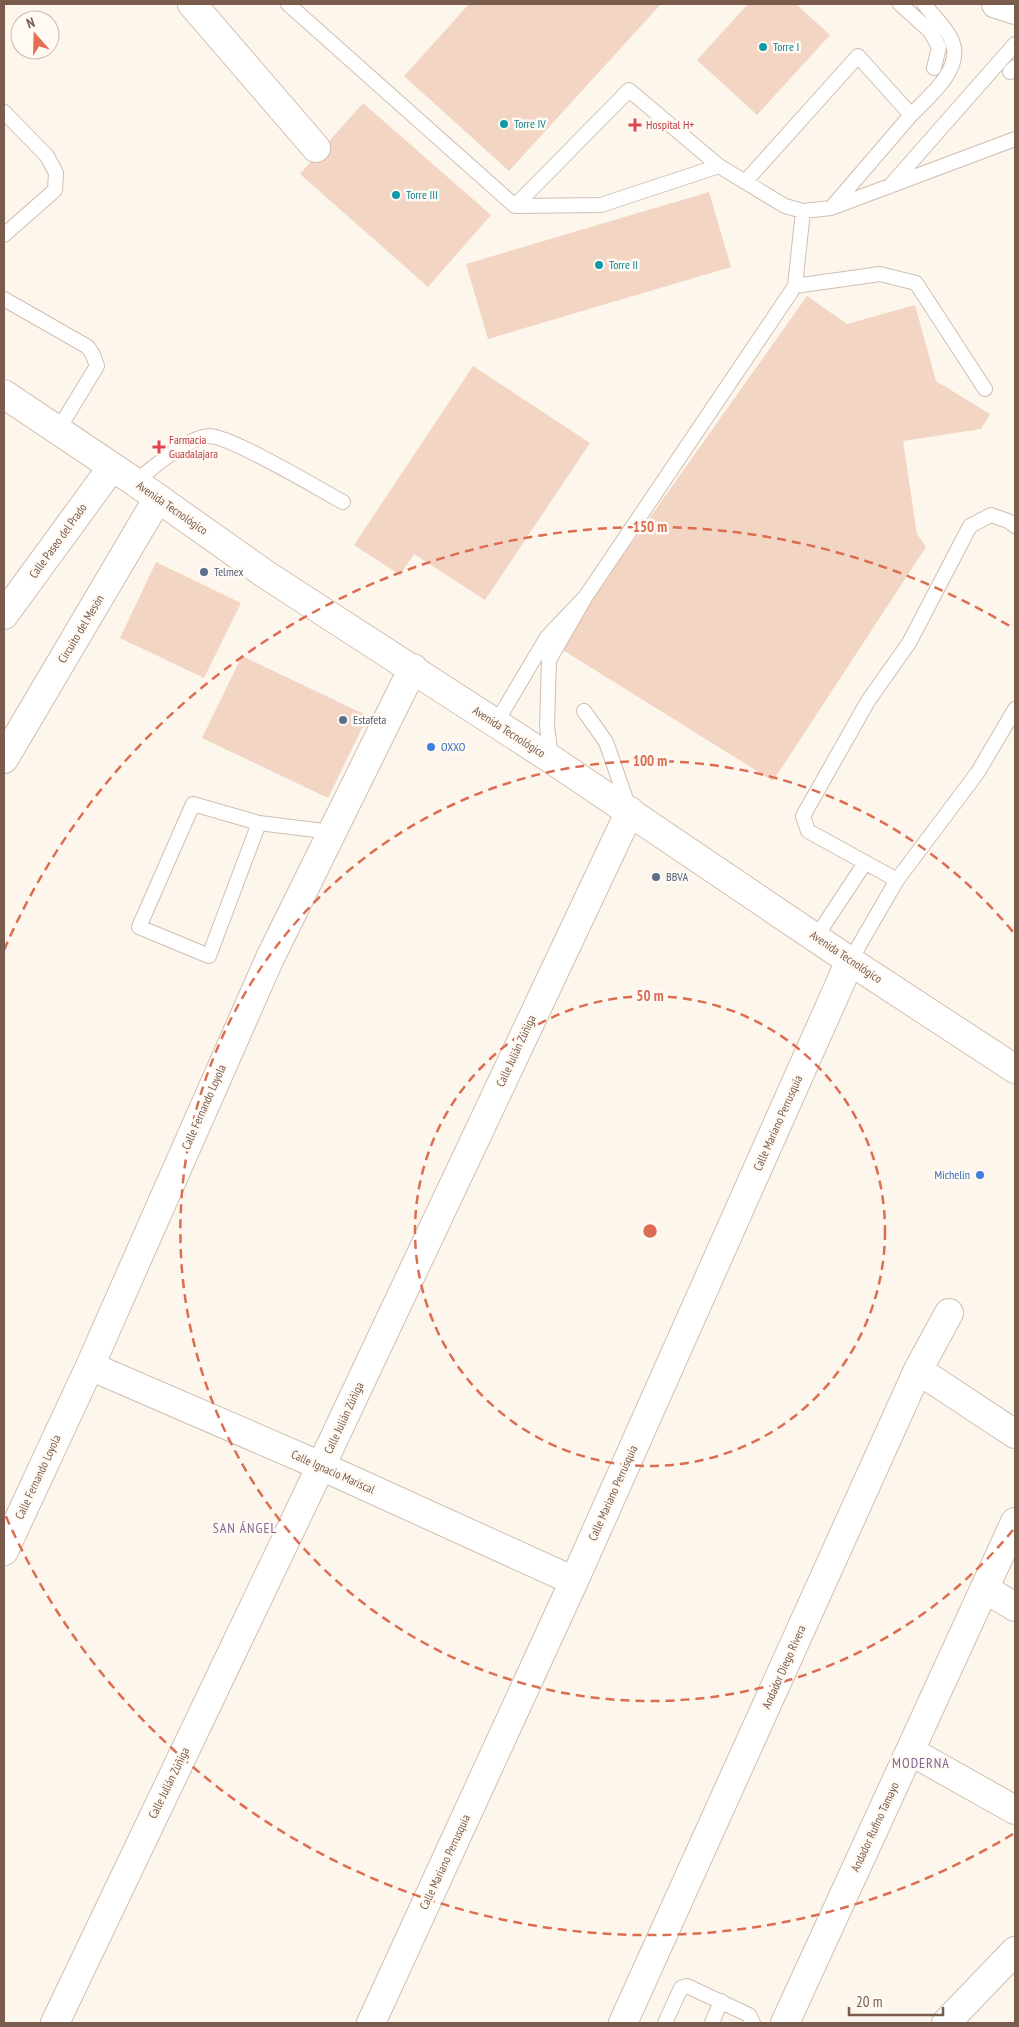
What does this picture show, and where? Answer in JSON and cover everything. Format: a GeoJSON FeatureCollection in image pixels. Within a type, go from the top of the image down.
{"type":"FeatureCollection","features":[{"type":"Feature","properties":{"kind":"street"},"geometry":{"type":"LineString","coordinates":[[192,4],[316,148]]}},
{"type":"Feature","properties":{"kind":"street"},"geometry":{"type":"LineString","coordinates":[[996,4],[1015,10]]}},
{"type":"Feature","properties":{"kind":"street","name":"Avenida Tecnológico"},"geometry":{"type":"LineString","coordinates":[[4,394],[135,482],[265,574],[413,668],[630,811],[850,961],[1015,1069]]}},
{"type":"Feature","properties":{"kind":"street","name":"Calle Paseo del Prado"},"geometry":{"type":"LineString","coordinates":[[4,615],[112,467]]}},
{"type":"Feature","properties":{"kind":"street","name":"Circuito del Mesón"},"geometry":{"type":"LineString","coordinates":[[4,759],[158,498]]}},
{"type":"Feature","properties":{"kind":"street","name":"Calle Fernando Loyola"},"geometry":{"type":"LineString","coordinates":[[4,1551],[90,1366],[270,958],[413,668]]}},
{"type":"Feature","properties":{"kind":"street","name":"Calle Julián Zúñiga"},"geometry":{"type":"LineString","coordinates":[[55,2023],[321,1466],[630,811]]}},
{"type":"Feature","properties":{"kind":"street","name":"Calle Mariano Perrusquia"},"geometry":{"type":"LineString","coordinates":[[371,2023],[574,1581],[850,961]]}},
{"type":"Feature","properties":{"kind":"street","name":"Andador Diego Rivera"},"geometry":{"type":"LineString","coordinates":[[622,2023],[918,1370],[949,1312]]}},
{"type":"Feature","properties":{"kind":"street","name":"Calle Ignacio Mariscal"},"geometry":{"type":"LineString","coordinates":[[90,1366],[321,1466],[574,1581]]}},
{"type":"Feature","properties":{"kind":"street"},"geometry":{"type":"LineString","coordinates":[[918,1370],[1015,1434]]}},
{"type":"Feature","properties":{"kind":"street","name":"Andador Rufino Tamayo"},"geometry":{"type":"LineString","coordinates":[[785,2023],[1015,1522]]}},
{"type":"Feature","properties":{"kind":"street"},"geometry":{"type":"LineString","coordinates":[[985,1589],[1015,1607]]}},
{"type":"Feature","properties":{"kind":"street"},"geometry":{"type":"LineString","coordinates":[[910,1751],[1015,1810]]}},
{"type":"Feature","properties":{"kind":"street"},"geometry":{"type":"LineString","coordinates":[[946,2023],[1015,1951]]}},
{"type":"Feature","properties":{"kind":"lane"},"geometry":{"type":"LineString","coordinates":[[288,4],[515,206],[602,204],[719,166]]}},
{"type":"Feature","properties":{"kind":"lane"},"geometry":{"type":"LineString","coordinates":[[900,4],[930,31],[938,47],[934,68]]}},
{"type":"Feature","properties":{"kind":"lane"},"geometry":{"type":"LineString","coordinates":[[831,208],[911,115],[943,81],[955,58],[952,40],[924,4]]}},
{"type":"Feature","properties":{"kind":"lane"},"geometry":{"type":"LineString","coordinates":[[888,188],[1015,44]]}},
{"type":"Feature","properties":{"kind":"lane"},"geometry":{"type":"LineString","coordinates":[[745,182],[858,56],[911,115]]}},
{"type":"Feature","properties":{"kind":"lane"},"geometry":{"type":"LineString","coordinates":[[515,206],[629,90],[719,166],[786,206],[803,211],[831,208],[1015,139]]}},
{"type":"Feature","properties":{"kind":"lane"},"geometry":{"type":"LineString","coordinates":[[4,112],[46,156],[56,173],[55,190],[4,235]]}},
{"type":"Feature","properties":{"kind":"lane"},"geometry":{"type":"LineString","coordinates":[[551,759],[547,726],[549,660],[586,596],[795,286],[803,211]]}},
{"type":"Feature","properties":{"kind":"lane"},"geometry":{"type":"LineString","coordinates":[[795,286],[880,274],[916,283],[985,389]]}},
{"type":"Feature","properties":{"kind":"lane"},"geometry":{"type":"LineString","coordinates":[[4,299],[88,347],[93,355],[96,366],[58,430]]}},
{"type":"Feature","properties":{"kind":"lane"},"geometry":{"type":"LineString","coordinates":[[135,482],[184,446],[209,436],[232,443],[343,502]]}},
{"type":"Feature","properties":{"kind":"lane"},"geometry":{"type":"LineString","coordinates":[[897,880],[808,831],[803,816],[868,701],[909,643],[970,526],[991,516],[1008,521],[1015,526]]}},
{"type":"Feature","properties":{"kind":"lane"},"geometry":{"type":"LineString","coordinates":[[496,723],[547,637],[586,596]]}},
{"type":"Feature","properties":{"kind":"lane"},"geometry":{"type":"LineString","coordinates":[[850,961],[897,880],[978,772],[1015,709]]}},
{"type":"Feature","properties":{"kind":"lane"},"geometry":{"type":"LineString","coordinates":[[584,710],[606,742],[630,811]]}},
{"type":"Feature","properties":{"kind":"lane"},"geometry":{"type":"LineString","coordinates":[[259,823],[209,956],[138,927],[193,804],[259,823],[332,832]]}},
{"type":"Feature","properties":{"kind":"lane"},"geometry":{"type":"LineString","coordinates":[[816,937],[864,863]]}},
{"type":"Feature","properties":{"kind":"lane"},"geometry":{"type":"LineString","coordinates":[[665,2023],[681,1988],[687,1986],[749,2015],[753,2023]]}},
{"type":"Feature","properties":{"kind":"lane"},"geometry":{"type":"LineString","coordinates":[[712,2023],[721,2001]]}},
{"type":"Feature","properties":{"kind":"building","name":"Torre IV"},"geometry":{"type":"Polygon","coordinates":[[[469,4],[661,4],[509,171],[404,76],[469,4]]]}},
{"type":"Feature","properties":{"kind":"building","name":"Torre I"},"geometry":{"type":"Polygon","coordinates":[[[748,4],[796,4],[830,35],[757,115],[697,60],[748,4]]]}},
{"type":"Feature","properties":{"kind":"building","name":"Torre III"},"geometry":{"type":"Polygon","coordinates":[[[363,103],[491,215],[428,287],[300,174],[363,103]]]}},
{"type":"Feature","properties":{"kind":"building","name":"Torre II"},"geometry":{"type":"Polygon","coordinates":[[[709,192],[731,267],[488,339],[466,264],[709,192]]]}},
{"type":"Feature","properties":{"kind":"building"},"geometry":{"type":"Polygon","coordinates":[[[807,296],[847,324],[915,305],[936,381],[990,414],[981,429],[903,441],[917,534],[926,547],[773,781],[558,647],[807,296]]]}},
{"type":"Feature","properties":{"kind":"building"},"geometry":{"type":"Polygon","coordinates":[[[473,366],[590,443],[485,600],[414,554],[400,575],[354,545],[473,366]]]}},
{"type":"Feature","properties":{"kind":"building"},"geometry":{"type":"Polygon","coordinates":[[[156,562],[241,603],[204,678],[120,638],[156,562]]]}},
{"type":"Feature","properties":{"kind":"building"},"geometry":{"type":"Polygon","coordinates":[[[242,656],[368,716],[328,798],[202,738],[242,656]]]}},
{"type":"Feature","properties":{"kind":"place","name":"Torre I"},"geometry":{"type":"Point","coordinates":[763,47]}},
{"type":"Feature","properties":{"kind":"place","name":"Torre IV"},"geometry":{"type":"Point","coordinates":[504,124]}},
{"type":"Feature","properties":{"kind":"place","name":"Hospital H+"},"geometry":{"type":"Point","coordinates":[635,125]}},
{"type":"Feature","properties":{"kind":"place","name":"Torre III"},"geometry":{"type":"Point","coordinates":[396,195]}},
{"type":"Feature","properties":{"kind":"place","name":"Torre II"},"geometry":{"type":"Point","coordinates":[599,265]}},
{"type":"Feature","properties":{"kind":"place","name":"Farmacia Guadalajara"},"geometry":{"type":"Point","coordinates":[159,447]}},
{"type":"Feature","properties":{"kind":"place","name":"Telmex"},"geometry":{"type":"Point","coordinates":[204,572]}},
{"type":"Feature","properties":{"kind":"place","name":"Estafeta"},"geometry":{"type":"Point","coordinates":[343,720]}},
{"type":"Feature","properties":{"kind":"place","name":"OXXO"},"geometry":{"type":"Point","coordinates":[431,747]}},
{"type":"Feature","properties":{"kind":"place","name":"BBVA"},"geometry":{"type":"Point","coordinates":[656,877]}},
{"type":"Feature","properties":{"kind":"place","name":"Michelin"},"geometry":{"type":"Point","coordinates":[980,1175]}},
{"type":"Feature","properties":{"kind":"district","name":"SAN ÁNGEL"},"geometry":{"type":"Point","coordinates":[245,1528]}},
{"type":"Feature","properties":{"kind":"district","name":"MODERNA"},"geometry":{"type":"Point","coordinates":[921,1763]}}]}
